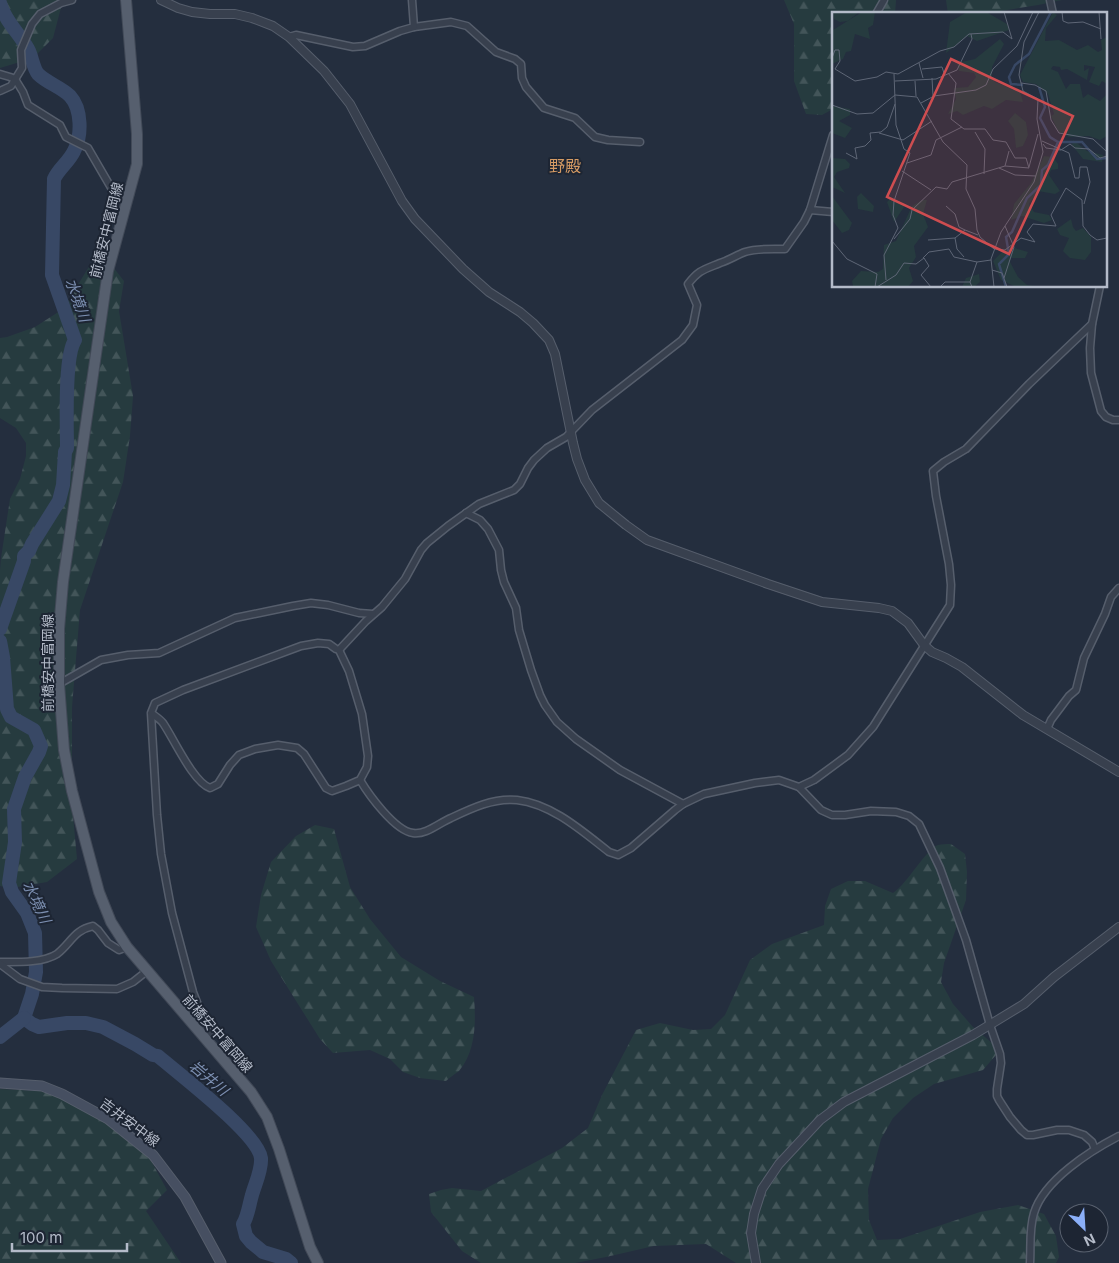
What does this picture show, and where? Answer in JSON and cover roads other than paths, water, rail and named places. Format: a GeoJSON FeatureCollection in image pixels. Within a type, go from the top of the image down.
{"type":"FeatureCollection","features":[{"type":"Feature","properties":{"kind":"main road","name":"前橋安中富岡線"},"geometry":{"type":"LineString","coordinates":[[126,0],[137,134],[137,164],[108,271],[64,582],[59,629],[58,684],[64,750],[72,791],[110,922],[126,947],[251,1092],[267,1117],[310,1247],[318,1263]]}},
{"type":"Feature","properties":{"kind":"main road","name":"吉井安中線"},"geometry":{"type":"LineString","coordinates":[[0,1084],[42,1086],[62,1094],[108,1119],[153,1155],[185,1197],[222,1263]]}},
{"type":"Feature","properties":{"kind":"street"},"geometry":{"type":"LineString","coordinates":[[0,91],[11,86],[22,68],[21,50],[32,24],[40,14],[72,0]]}},
{"type":"Feature","properties":{"kind":"street"},"geometry":{"type":"LineString","coordinates":[[161,0],[192,12],[235,14],[273,26],[289,37],[324,71],[350,104],[402,201],[415,219],[489,292],[520,312],[549,340],[555,354],[577,459],[599,503],[626,525],[647,540],[822,602],[892,611],[908,623],[924,645],[932,652],[962,667],[1023,714],[1119,772]]}},
{"type":"Feature","properties":{"kind":"street"},"geometry":{"type":"LineString","coordinates":[[412,0],[414,27]]}},
{"type":"Feature","properties":{"kind":"street"},"geometry":{"type":"LineString","coordinates":[[877,12],[884,0]]}},
{"type":"Feature","properties":{"kind":"street"},"geometry":{"type":"LineString","coordinates":[[289,37],[296,35],[353,47],[364,46],[414,27],[451,22],[467,26],[496,52],[516,59],[521,64],[522,78],[526,87],[544,108],[575,118],[596,137],[608,140],[640,142]]}},
{"type":"Feature","properties":{"kind":"street"},"geometry":{"type":"LineString","coordinates":[[0,74],[10,76],[16,80],[28,105],[60,124],[66,137],[88,148],[113,191],[130,194]]}},
{"type":"Feature","properties":{"kind":"street"},"geometry":{"type":"LineString","coordinates":[[339,650],[382,607],[405,579],[427,543],[479,504],[514,490],[520,484],[534,460],[547,448],[566,437],[592,410],[682,340],[693,325],[697,305],[688,284],[696,274],[746,251],[785,249],[810,210],[832,138]]}},
{"type":"Feature","properties":{"kind":"street"},"geometry":{"type":"LineString","coordinates":[[810,210],[832,212]]}},
{"type":"Feature","properties":{"kind":"street"},"geometry":{"type":"LineString","coordinates":[[1100,288],[1092,324],[1090,348],[1091,373],[1101,411],[1106,417],[1119,420]]}},
{"type":"Feature","properties":{"kind":"street"},"geometry":{"type":"LineString","coordinates":[[799,788],[814,780],[848,755],[873,727],[950,605],[951,585],[936,496],[934,471],[944,462],[966,449],[1029,384],[1092,324]]}},
{"type":"Feature","properties":{"kind":"street"},"geometry":{"type":"LineString","coordinates":[[466,513],[480,520],[488,529],[499,550],[504,582],[516,608],[519,630],[531,670],[540,695],[557,722],[576,739],[620,770],[683,804]]}},
{"type":"Feature","properties":{"kind":"street"},"geometry":{"type":"LineString","coordinates":[[1047,729],[1051,720],[1069,696],[1076,690],[1084,658],[1105,614],[1111,596],[1119,588]]}},
{"type":"Feature","properties":{"kind":"street"},"geometry":{"type":"LineString","coordinates":[[58,684],[101,660],[128,655],[160,653],[235,618],[311,603],[373,614]]}},
{"type":"Feature","properties":{"kind":"street"},"geometry":{"type":"LineString","coordinates":[[151,713],[162,722],[175,746],[206,787],[210,788],[218,784],[239,755],[254,749],[278,745],[297,748],[304,754],[326,788],[332,790],[360,780],[366,767],[368,756],[362,714],[349,671],[339,650],[329,644],[318,643],[301,646],[183,690],[156,704],[151,713],[156,805],[161,854],[172,913],[191,983],[210,1036],[207,1041]]}},
{"type":"Feature","properties":{"kind":"street"},"geometry":{"type":"LineString","coordinates":[[360,780],[366,791],[391,820],[401,829],[411,833],[422,833],[482,804],[497,800],[516,800],[534,803],[560,816],[609,852],[618,855],[631,848],[683,804],[704,794],[755,782],[779,780],[799,788],[821,810],[832,815],[871,811],[896,812],[910,816],[919,824],[940,868],[966,940],[1000,1054],[1001,1063],[997,1096],[1002,1106],[1010,1118],[1027,1135],[1069,1130],[1084,1136],[1092,1142],[1096,1149]]}},
{"type":"Feature","properties":{"kind":"street"},"geometry":{"type":"LineString","coordinates":[[0,963],[46,959],[57,953],[84,928],[93,926],[108,943],[119,950],[126,947]]}},
{"type":"Feature","properties":{"kind":"street"},"geometry":{"type":"LineString","coordinates":[[756,1263],[751,1233],[754,1214],[762,1189],[779,1164],[820,1120],[844,1102],[973,1035],[1024,1004],[1054,977],[1119,927]]}},
{"type":"Feature","properties":{"kind":"street"},"geometry":{"type":"LineString","coordinates":[[0,963],[20,979],[42,987],[117,989],[132,982],[147,971]]}},
{"type":"Feature","properties":{"kind":"street"},"geometry":{"type":"LineString","coordinates":[[1030,1263],[1031,1227],[1034,1212],[1048,1188],[1062,1174],[1096,1149],[1119,1136]]}},
{"type":"Feature","properties":{"kind":"waterway","name":"水境川"},"geometry":{"type":"LineString","coordinates":[[0,3],[9,21],[28,49],[36,71],[70,96],[77,108],[80,123],[77,145],[54,179],[52,275],[75,340],[71,348],[69,360],[67,448],[65,452],[63,485],[59,501],[29,551],[24,556],[24,561],[0,629]]}},
{"type":"Feature","properties":{"kind":"waterway","name":"水境川"},"geometry":{"type":"LineString","coordinates":[[0,641],[7,709],[11,717],[34,730],[41,746],[25,777],[14,809],[15,842],[9,883],[12,892],[27,913],[35,933],[36,972],[32,994],[24,1018]]}},
{"type":"Feature","properties":{"kind":"waterway","name":"岩井川"},"geometry":{"type":"LineString","coordinates":[[24,1018],[39,1027],[67,1023],[86,1023],[103,1027],[158,1056],[233,1120],[257,1147],[261,1158],[259,1172],[243,1224],[246,1236],[263,1252],[286,1259],[291,1263]]}},
{"type":"Feature","properties":{"kind":"waterway","name":"岩井川"},"geometry":{"type":"LineString","coordinates":[[0,1037],[24,1018]]}},
{"type":"Feature","properties":{"kind":"district","name":"野殿"},"geometry":{"type":"Point","coordinates":[565,166]}}]}
